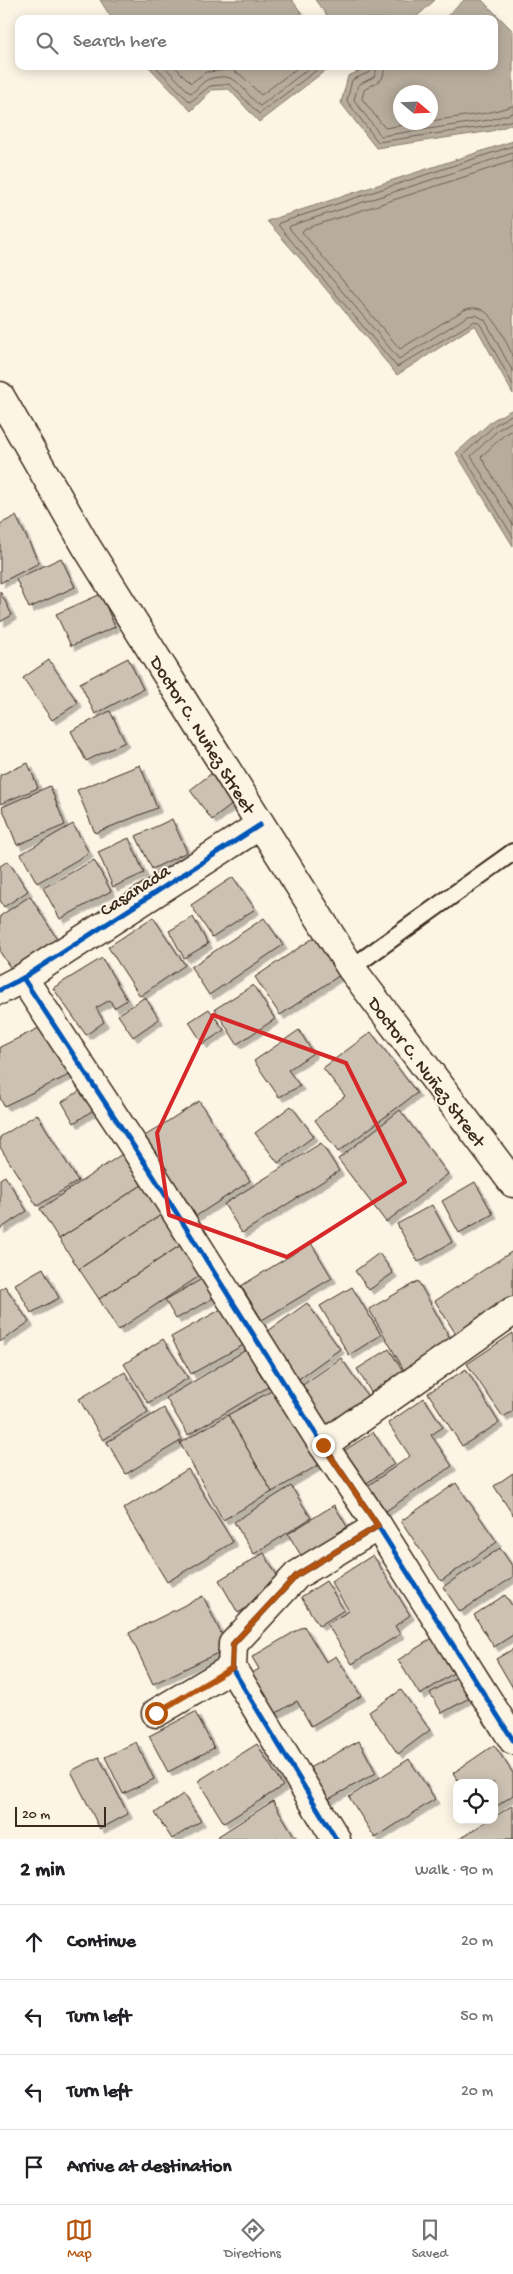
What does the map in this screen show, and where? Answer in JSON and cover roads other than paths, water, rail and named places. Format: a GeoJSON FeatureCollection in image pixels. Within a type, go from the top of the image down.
{"type":"FeatureCollection","features":[{"type":"Feature","properties":{"kind":"street","name":"Doctor C. Nuñez Street"},"geometry":{"type":"LineString","coordinates":[[0,396],[86,546],[351,968],[513,1183]]}},
{"type":"Feature","properties":{"kind":"street","name":"Casanada"},"geometry":{"type":"LineString","coordinates":[[12,984],[260,825]]}},
{"type":"Feature","properties":{"kind":"street"},"geometry":{"type":"LineString","coordinates":[[12,984],[157,1182],[323,1445],[378,1526],[513,1740]]}},
{"type":"Feature","properties":{"kind":"street"},"geometry":{"type":"LineString","coordinates":[[323,1445],[513,1311]]}},
{"type":"Feature","properties":{"kind":"street"},"geometry":{"type":"LineString","coordinates":[[336,1839],[232,1668],[233,1644],[297,1575],[378,1526]]}},
{"type":"Feature","properties":{"kind":"street"},"geometry":{"type":"LineString","coordinates":[[156,1713],[232,1668]]}},
{"type":"Feature","properties":{"kind":"lane"},"geometry":{"type":"LineString","coordinates":[[351,968],[513,852]]}},
{"type":"Feature","properties":{"kind":"water"},"geometry":{"type":"Polygon","coordinates":[[[100,0],[292,0],[303,15],[109,15],[100,0]]]}},
{"type":"Feature","properties":{"kind":"water"},"geometry":{"type":"Polygon","coordinates":[[[315,0],[435,0],[418,15],[327,15],[315,0]]]}},
{"type":"Feature","properties":{"kind":"water"},"geometry":{"type":"Polygon","coordinates":[[[464,0],[482,0],[497,15],[448,15],[464,0]]]}},
{"type":"Feature","properties":{"kind":"water"},"geometry":{"type":"Polygon","coordinates":[[[498,16],[513,31],[513,124],[492,131],[376,148],[341,103],[348,76],[362,70],[498,70],[498,16]]]}},
{"type":"Feature","properties":{"kind":"water"},"geometry":{"type":"Polygon","coordinates":[[[152,70],[326,70],[259,122],[229,89],[212,90],[191,111],[152,70]]]}},
{"type":"Feature","properties":{"kind":"water"},"geometry":{"type":"Polygon","coordinates":[[[513,141],[513,394],[475,325],[397,375],[267,221],[513,141]]]}},
{"type":"Feature","properties":{"kind":"water"},"geometry":{"type":"Polygon","coordinates":[[[513,409],[513,546],[456,453],[493,420],[513,409]]]}}]}
